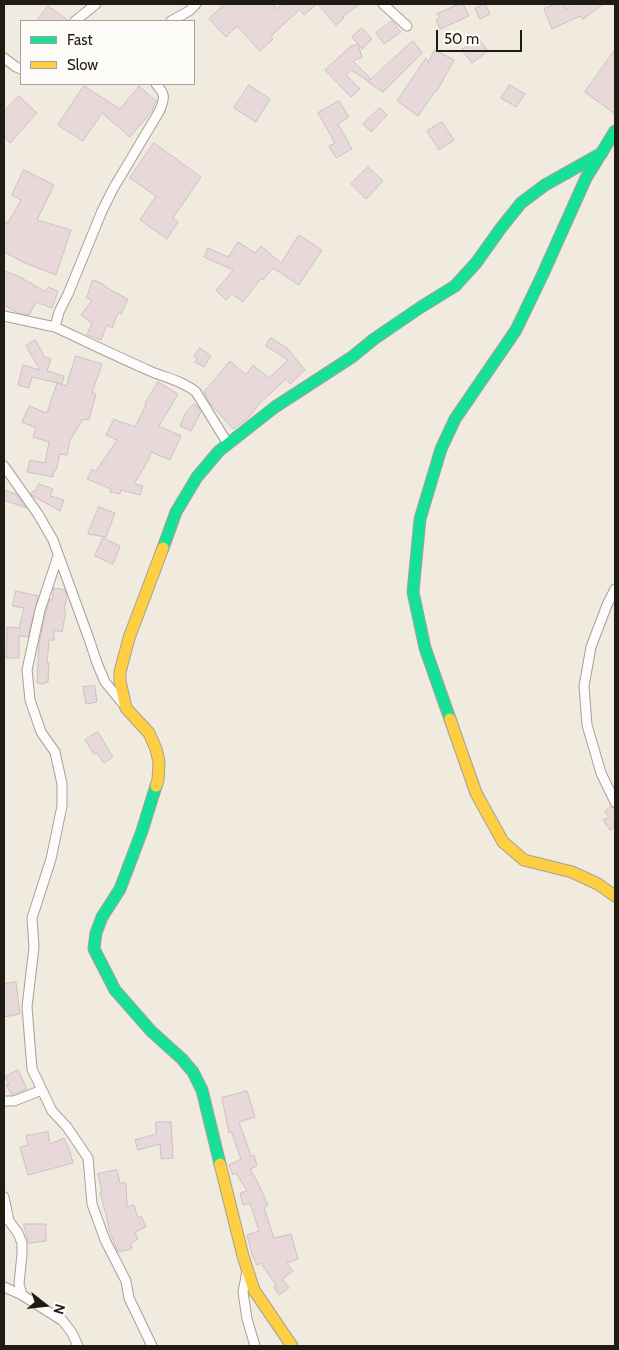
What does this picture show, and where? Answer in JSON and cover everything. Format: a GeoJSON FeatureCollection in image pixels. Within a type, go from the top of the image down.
{"type":"FeatureCollection","features":[{"type":"Feature","properties":{"kind":"street"},"geometry":{"type":"LineString","coordinates":[[76,20],[96,4]]}},
{"type":"Feature","properties":{"kind":"street"},"geometry":{"type":"LineString","coordinates":[[173,20],[189,11],[196,4]]}},
{"type":"Feature","properties":{"kind":"street"},"geometry":{"type":"LineString","coordinates":[[383,4],[407,26]]}},
{"type":"Feature","properties":{"kind":"street"},"geometry":{"type":"LineString","coordinates":[[4,58],[20,69]]}},
{"type":"Feature","properties":{"kind":"street"},"geometry":{"type":"LineString","coordinates":[[55,327],[58,312],[68,294],[102,211],[160,110],[164,100],[162,91],[157,85]]}},
{"type":"Feature","properties":{"kind":"street"},"geometry":{"type":"LineString","coordinates":[[615,132],[586,178],[516,330],[455,419],[441,449],[420,519],[413,592],[425,648],[476,793],[503,842],[524,860],[572,872],[598,884],[615,896]]}},
{"type":"Feature","properties":{"kind":"street"},"geometry":{"type":"LineString","coordinates":[[126,708],[120,672],[129,638],[176,512],[193,484],[219,451],[275,407],[352,357],[421,307],[455,286],[476,263],[521,203],[545,185],[602,153]]}},
{"type":"Feature","properties":{"kind":"street"},"geometry":{"type":"LineString","coordinates":[[4,316],[55,327],[129,362],[190,387],[196,392],[228,444]]}},
{"type":"Feature","properties":{"kind":"street"},"geometry":{"type":"LineString","coordinates":[[4,466],[38,514],[53,540],[105,682],[149,733],[159,762],[158,780],[142,831],[120,889],[102,918],[96,933],[94,949],[115,990],[151,1031],[182,1059],[193,1072],[202,1090],[254,1290],[292,1346]]}},
{"type":"Feature","properties":{"kind":"street"},"geometry":{"type":"LineString","coordinates":[[58,556],[40,610],[26,670],[30,700],[41,732],[55,752],[62,784],[62,806],[51,859],[32,918],[34,947],[28,1007],[32,1069],[52,1111],[67,1126],[88,1158],[92,1204],[105,1240],[126,1280],[129,1298],[152,1346]]}},
{"type":"Feature","properties":{"kind":"street"},"geometry":{"type":"LineString","coordinates":[[615,589],[607,604],[591,647],[584,686],[587,725],[601,773],[615,802]]}},
{"type":"Feature","properties":{"kind":"street"},"geometry":{"type":"LineString","coordinates":[[4,1101],[14,1101],[42,1090]]}},
{"type":"Feature","properties":{"kind":"street"},"geometry":{"type":"LineString","coordinates":[[4,1197],[9,1221],[18,1233],[22,1243],[19,1284],[22,1295]]}},
{"type":"Feature","properties":{"kind":"street"},"geometry":{"type":"LineString","coordinates":[[247,1268],[243,1292],[247,1319],[255,1346]]}},
{"type":"Feature","properties":{"kind":"street"},"geometry":{"type":"LineString","coordinates":[[4,1287],[22,1295],[63,1321],[72,1333],[78,1346]]}},
{"type":"Feature","properties":{"kind":"building"},"geometry":{"type":"Polygon","coordinates":[[[225,4],[273,4],[277,9],[282,4],[317,4],[304,15],[300,9],[270,37],[273,39],[260,51],[237,26],[226,37],[209,19],[225,4]]]}},
{"type":"Feature","properties":{"kind":"building"},"geometry":{"type":"Polygon","coordinates":[[[318,4],[360,4],[343,16],[344,18],[336,25],[318,4]]]}},
{"type":"Feature","properties":{"kind":"building"},"geometry":{"type":"Polygon","coordinates":[[[463,4],[469,16],[440,29],[436,20],[440,17],[437,14],[463,4]]]}},
{"type":"Feature","properties":{"kind":"building"},"geometry":{"type":"Polygon","coordinates":[[[485,4],[490,14],[480,19],[475,9],[485,4]]]}},
{"type":"Feature","properties":{"kind":"building"},"geometry":{"type":"Polygon","coordinates":[[[556,4],[564,4],[566,9],[573,4],[603,4],[583,19],[580,16],[552,29],[544,9],[556,4]]]}},
{"type":"Feature","properties":{"kind":"building"},"geometry":{"type":"Polygon","coordinates":[[[48,6],[68,20],[38,20],[48,6]]]}},
{"type":"Feature","properties":{"kind":"building"},"geometry":{"type":"Polygon","coordinates":[[[392,21],[401,32],[384,44],[376,33],[392,21]]]}},
{"type":"Feature","properties":{"kind":"building"},"geometry":{"type":"Polygon","coordinates":[[[362,28],[372,39],[362,49],[352,37],[362,28]]]}},
{"type":"Feature","properties":{"kind":"building"},"geometry":{"type":"Polygon","coordinates":[[[478,38],[488,51],[472,63],[462,50],[478,38]]]}},
{"type":"Feature","properties":{"kind":"building"},"geometry":{"type":"Polygon","coordinates":[[[413,41],[422,53],[383,92],[368,82],[413,41]]]}},
{"type":"Feature","properties":{"kind":"building"},"geometry":{"type":"Polygon","coordinates":[[[358,44],[362,57],[353,61],[370,78],[368,81],[351,70],[346,75],[360,89],[351,97],[325,70],[350,47],[358,44]]]}},
{"type":"Feature","properties":{"kind":"building"},"geometry":{"type":"Polygon","coordinates":[[[435,50],[454,60],[437,91],[418,116],[397,101],[426,58],[428,62],[435,50]]]}},
{"type":"Feature","properties":{"kind":"building"},"geometry":{"type":"Polygon","coordinates":[[[615,50],[615,114],[585,92],[615,50]]]}},
{"type":"Feature","properties":{"kind":"building"},"geometry":{"type":"Polygon","coordinates":[[[249,85],[270,99],[256,122],[234,108],[249,85]]]}},
{"type":"Feature","properties":{"kind":"building"},"geometry":{"type":"Polygon","coordinates":[[[510,85],[525,94],[516,107],[501,98],[510,85]]]}},
{"type":"Feature","properties":{"kind":"building"},"geometry":{"type":"Polygon","coordinates":[[[84,86],[120,109],[139,86],[156,101],[152,111],[130,137],[102,113],[83,141],[58,125],[84,86]]]}},
{"type":"Feature","properties":{"kind":"building"},"geometry":{"type":"Polygon","coordinates":[[[19,96],[37,113],[10,143],[4,136],[4,112],[19,96]]]}},
{"type":"Feature","properties":{"kind":"building"},"geometry":{"type":"Polygon","coordinates":[[[339,101],[349,117],[338,124],[352,149],[336,158],[329,146],[335,143],[318,113],[339,101]]]}},
{"type":"Feature","properties":{"kind":"building"},"geometry":{"type":"Polygon","coordinates":[[[380,108],[387,115],[371,132],[363,124],[380,108]]]}},
{"type":"Feature","properties":{"kind":"building"},"geometry":{"type":"Polygon","coordinates":[[[442,122],[454,140],[439,150],[427,131],[442,122]]]}},
{"type":"Feature","properties":{"kind":"building"},"geometry":{"type":"Polygon","coordinates":[[[154,143],[201,177],[173,218],[178,222],[167,239],[140,220],[156,196],[130,178],[154,143]]]}},
{"type":"Feature","properties":{"kind":"building"},"geometry":{"type":"Polygon","coordinates":[[[368,167],[383,181],[366,199],[351,184],[368,167]]]}},
{"type":"Feature","properties":{"kind":"building"},"geometry":{"type":"Polygon","coordinates":[[[24,170],[54,185],[37,220],[71,230],[56,275],[25,263],[4,252],[4,221],[8,223],[21,200],[12,195],[24,170]]]}},
{"type":"Feature","properties":{"kind":"building"},"geometry":{"type":"Polygon","coordinates":[[[299,235],[322,250],[299,285],[273,268],[263,280],[261,278],[243,302],[232,294],[226,300],[216,290],[233,270],[204,257],[208,248],[228,257],[238,242],[255,253],[261,246],[281,263],[299,235]]]}},
{"type":"Feature","properties":{"kind":"building"},"geometry":{"type":"Polygon","coordinates":[[[4,271],[18,276],[46,292],[48,287],[58,291],[52,308],[36,302],[29,315],[18,313],[4,305],[4,271]]]}},
{"type":"Feature","properties":{"kind":"building"},"geometry":{"type":"Polygon","coordinates":[[[93,280],[128,299],[121,314],[118,313],[112,328],[107,325],[101,340],[87,335],[92,323],[81,315],[92,300],[87,298],[93,280]]]}},
{"type":"Feature","properties":{"kind":"building"},"geometry":{"type":"Polygon","coordinates":[[[271,338],[287,348],[305,370],[290,384],[286,379],[259,404],[247,419],[233,429],[210,403],[204,392],[230,361],[246,375],[253,365],[269,378],[288,360],[266,346],[271,338]]]}},
{"type":"Feature","properties":{"kind":"building"},"geometry":{"type":"Polygon","coordinates":[[[35,340],[45,357],[51,359],[47,371],[64,376],[62,384],[32,377],[29,388],[18,385],[23,365],[40,370],[26,346],[35,340]]]}},
{"type":"Feature","properties":{"kind":"building"},"geometry":{"type":"Polygon","coordinates":[[[200,348],[211,356],[204,367],[195,362],[197,358],[194,356],[200,348]]]}},
{"type":"Feature","properties":{"kind":"building"},"geometry":{"type":"Polygon","coordinates":[[[76,356],[102,364],[92,393],[96,394],[89,420],[83,419],[70,440],[67,455],[60,454],[53,477],[27,472],[30,460],[45,463],[49,442],[33,437],[36,428],[22,422],[29,406],[47,413],[57,383],[66,386],[76,356]]]}},
{"type":"Feature","properties":{"kind":"building"},"geometry":{"type":"Polygon","coordinates":[[[158,382],[178,394],[159,426],[181,436],[170,460],[151,452],[149,459],[134,484],[143,486],[140,495],[121,490],[120,494],[110,492],[111,489],[87,479],[92,469],[96,471],[117,440],[106,435],[114,419],[135,427],[145,404],[158,382]]]}},
{"type":"Feature","properties":{"kind":"building"},"geometry":{"type":"Polygon","coordinates":[[[194,404],[201,412],[191,431],[180,426],[185,414],[194,404]]]}},
{"type":"Feature","properties":{"kind":"building"},"geometry":{"type":"Polygon","coordinates":[[[39,484],[53,489],[50,496],[64,500],[60,511],[31,494],[39,484]]]}},
{"type":"Feature","properties":{"kind":"building"},"geometry":{"type":"Polygon","coordinates":[[[4,490],[16,494],[26,508],[4,500],[4,490]]]}},
{"type":"Feature","properties":{"kind":"building"},"geometry":{"type":"Polygon","coordinates":[[[99,507],[115,513],[106,537],[88,534],[99,507]]]}},
{"type":"Feature","properties":{"kind":"building"},"geometry":{"type":"Polygon","coordinates":[[[103,538],[120,546],[113,564],[95,556],[103,538]]]}},
{"type":"Feature","properties":{"kind":"building"},"geometry":{"type":"Polygon","coordinates":[[[54,588],[65,590],[67,597],[64,610],[66,611],[62,632],[54,630],[54,640],[49,640],[48,682],[44,684],[37,683],[39,643],[54,588]]]}},
{"type":"Feature","properties":{"kind":"building"},"geometry":{"type":"Polygon","coordinates":[[[16,591],[38,596],[28,637],[19,636],[19,658],[6,658],[7,627],[19,629],[24,608],[13,606],[16,591]]]}},
{"type":"Feature","properties":{"kind":"building"},"geometry":{"type":"Polygon","coordinates":[[[95,686],[97,702],[86,704],[83,687],[95,686]]]}},
{"type":"Feature","properties":{"kind":"building"},"geometry":{"type":"Polygon","coordinates":[[[98,732],[113,757],[104,763],[97,753],[94,754],[85,740],[98,732]]]}},
{"type":"Feature","properties":{"kind":"building"},"geometry":{"type":"Polygon","coordinates":[[[611,807],[615,808],[615,827],[610,830],[603,820],[609,817],[605,811],[611,807]]]}},
{"type":"Feature","properties":{"kind":"building"},"geometry":{"type":"Polygon","coordinates":[[[16,982],[20,1014],[4,1017],[4,984],[16,982]]]}},
{"type":"Feature","properties":{"kind":"building"},"geometry":{"type":"Polygon","coordinates":[[[18,1070],[27,1089],[12,1095],[6,1085],[9,1084],[5,1077],[18,1070]]]}},
{"type":"Feature","properties":{"kind":"building"},"geometry":{"type":"Polygon","coordinates":[[[247,1091],[255,1117],[239,1122],[251,1156],[254,1155],[257,1166],[250,1169],[268,1205],[264,1208],[274,1238],[291,1234],[298,1259],[287,1263],[293,1271],[282,1279],[289,1288],[279,1295],[274,1287],[276,1285],[261,1263],[257,1265],[252,1254],[247,1235],[259,1231],[250,1203],[243,1205],[240,1193],[247,1191],[236,1173],[233,1175],[229,1165],[241,1159],[231,1131],[229,1133],[222,1098],[247,1091]]]}},
{"type":"Feature","properties":{"kind":"building"},"geometry":{"type":"Polygon","coordinates":[[[156,1122],[171,1122],[173,1158],[161,1159],[160,1144],[138,1150],[135,1140],[156,1134],[156,1122]]]}},
{"type":"Feature","properties":{"kind":"building"},"geometry":{"type":"Polygon","coordinates":[[[48,1132],[50,1144],[64,1138],[73,1163],[28,1175],[20,1147],[28,1145],[26,1136],[48,1132]]]}},
{"type":"Feature","properties":{"kind":"building"},"geometry":{"type":"Polygon","coordinates":[[[117,1170],[120,1183],[126,1183],[127,1207],[134,1205],[138,1218],[141,1216],[146,1227],[135,1232],[138,1239],[131,1243],[132,1249],[118,1252],[109,1230],[100,1192],[102,1192],[98,1174],[117,1170]]]}},
{"type":"Feature","properties":{"kind":"building"},"geometry":{"type":"Polygon","coordinates":[[[24,1224],[46,1224],[46,1241],[29,1243],[24,1224]]]}},
{"type":"Feature","properties":{"kind":"traffic: fast"},"geometry":{"type":"LineString","coordinates":[[450,719],[425,648],[413,592],[420,519],[441,449],[455,419],[516,330],[586,178],[615,131]]}},
{"type":"Feature","properties":{"kind":"traffic: fast"},"geometry":{"type":"LineString","coordinates":[[163,548],[176,512],[197,477],[219,451],[275,407],[352,357],[374,339],[421,307],[455,286],[476,263],[521,203],[545,185],[602,153]]}},
{"type":"Feature","properties":{"kind":"traffic: fast"},"geometry":{"type":"LineString","coordinates":[[156,786],[142,831],[120,889],[102,917],[96,933],[94,949],[115,990],[151,1031],[182,1059],[193,1072],[202,1090],[220,1164]]}},
{"type":"Feature","properties":{"kind":"traffic: slow"},"geometry":{"type":"LineString","coordinates":[[156,786],[159,762],[156,749],[149,733],[126,708],[120,672],[129,638],[163,548]]}},
{"type":"Feature","properties":{"kind":"traffic: slow"},"geometry":{"type":"LineString","coordinates":[[450,719],[476,793],[503,842],[524,860],[572,872],[598,884],[615,896]]}},
{"type":"Feature","properties":{"kind":"traffic: slow"},"geometry":{"type":"LineString","coordinates":[[220,1164],[243,1256],[254,1290],[292,1346]]}}]}
